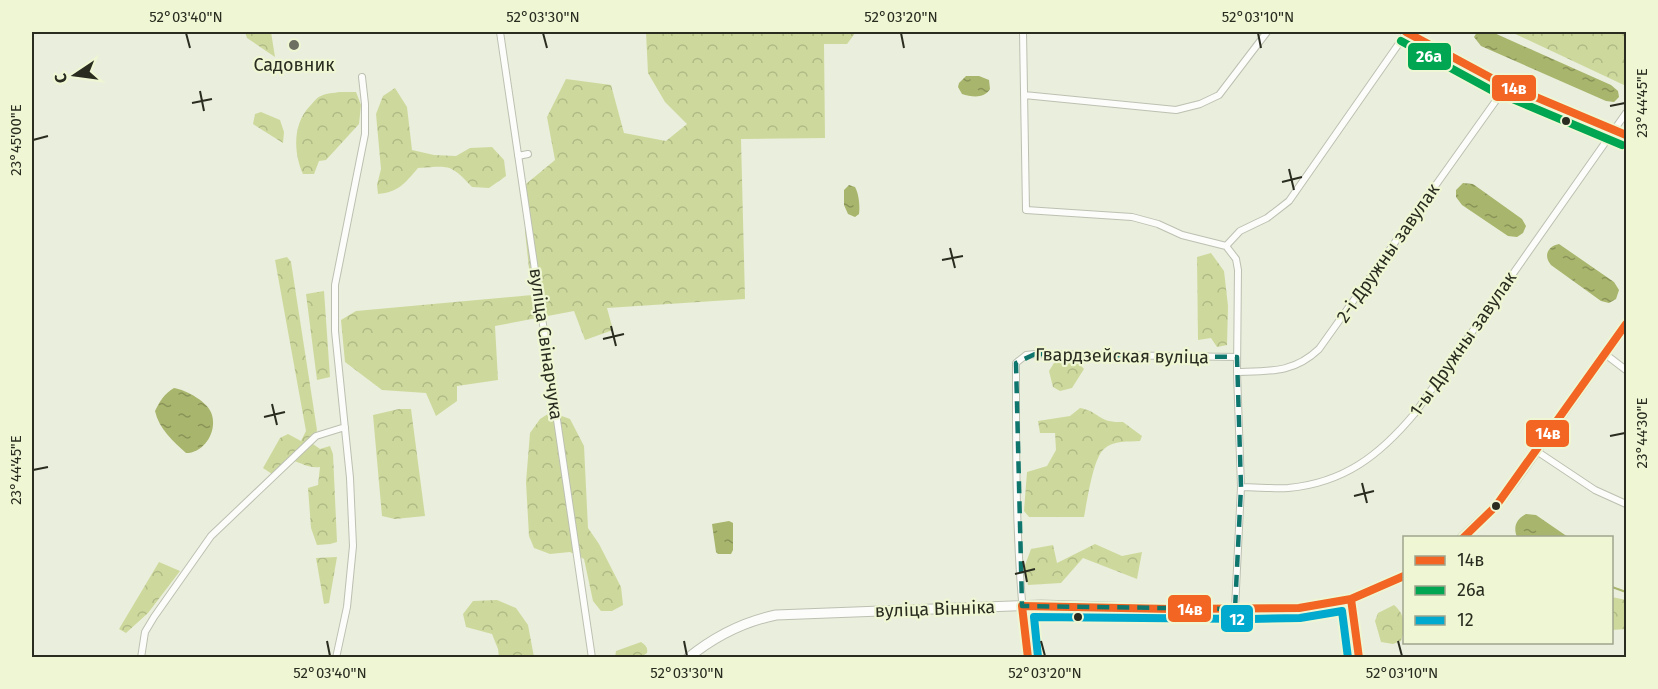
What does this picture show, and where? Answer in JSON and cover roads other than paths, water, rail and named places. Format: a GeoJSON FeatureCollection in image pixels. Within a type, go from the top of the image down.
{"type":"FeatureCollection","features":[{"type":"Feature","properties":{"kind":"street","name":"вуліца Свінарчука"},"geometry":{"type":"LineString","coordinates":[[500,32],[592,657]]}},
{"type":"Feature","properties":{"kind":"street"},"geometry":{"type":"LineString","coordinates":[[1023,32],[1026,210],[1131,217],[1158,224],[1182,235],[1226,246],[1236,259],[1241,487],[1234,609]]}},
{"type":"Feature","properties":{"kind":"street"},"geometry":{"type":"LineString","coordinates":[[1024,95],[1176,110],[1200,104],[1219,94],[1267,32]]}},
{"type":"Feature","properties":{"kind":"street"},"geometry":{"type":"LineString","coordinates":[[1226,246],[1240,231],[1267,218],[1288,201],[1407,32],[1507,85],[1626,135]]}},
{"type":"Feature","properties":{"kind":"street"},"geometry":{"type":"LineString","coordinates":[[336,657],[347,607],[353,546],[350,478],[335,331],[335,285],[365,134],[362,77]]}},
{"type":"Feature","properties":{"kind":"street","name":"2-і Дружны завулак"},"geometry":{"type":"LineString","coordinates":[[1237,372],[1275,371],[1290,367],[1306,361],[1319,349],[1507,85]]}},
{"type":"Feature","properties":{"kind":"street","name":"1-ы Дружны завулак"},"geometry":{"type":"LineString","coordinates":[[1241,487],[1288,488],[1324,481],[1372,458],[1393,439],[1422,404],[1626,113]]}},
{"type":"Feature","properties":{"kind":"street"},"geometry":{"type":"LineString","coordinates":[[518,156],[528,154]]}},
{"type":"Feature","properties":{"kind":"street"},"geometry":{"type":"LineString","coordinates":[[1463,536],[1496,506],[1626,324]]}},
{"type":"Feature","properties":{"kind":"street","name":"Гвардзейская вуліца"},"geometry":{"type":"LineString","coordinates":[[1028,657],[1016,527],[1016,363],[1026,355],[1035,354],[1237,357]]}},
{"type":"Feature","properties":{"kind":"street"},"geometry":{"type":"LineString","coordinates":[[1605,354],[1626,370]]}},
{"type":"Feature","properties":{"kind":"street"},"geometry":{"type":"LineString","coordinates":[[141,657],[146,632],[153,617],[211,536],[315,436],[345,427]]}},
{"type":"Feature","properties":{"kind":"street"},"geometry":{"type":"LineString","coordinates":[[1535,450],[1595,490],[1626,504]]}},
{"type":"Feature","properties":{"kind":"street","name":"вуліца Вінніка"},"geometry":{"type":"LineString","coordinates":[[688,657],[720,634],[757,619],[776,615],[1022,606],[1299,608],[1351,598],[1403,576]]}},
{"type":"Feature","properties":{"kind":"street"},"geometry":{"type":"LineString","coordinates":[[1351,598],[1359,657]]}},
{"type":"Feature","properties":{"kind":"water"},"geometry":{"type":"Polygon","coordinates":[[[1477,32],[1492,32],[1611,85],[1618,91],[1619,97],[1614,102],[1606,101],[1481,46],[1474,37],[1477,32]]]}},
{"type":"Feature","properties":{"kind":"water"},"geometry":{"type":"Polygon","coordinates":[[[966,76],[979,76],[989,80],[990,89],[981,96],[962,94],[958,87],[966,76]]]}},
{"type":"Feature","properties":{"kind":"water"},"geometry":{"type":"Polygon","coordinates":[[[1463,183],[1473,184],[1522,219],[1526,226],[1523,233],[1517,237],[1508,236],[1462,205],[1456,197],[1456,190],[1463,183]]]}},
{"type":"Feature","properties":{"kind":"water"},"geometry":{"type":"Polygon","coordinates":[[[849,185],[855,187],[858,197],[859,214],[855,217],[848,214],[844,205],[844,190],[849,185]]]}},
{"type":"Feature","properties":{"kind":"water"},"geometry":{"type":"Polygon","coordinates":[[[1559,244],[1614,282],[1619,290],[1616,299],[1609,303],[1601,301],[1551,265],[1547,258],[1548,252],[1559,244]]]}},
{"type":"Feature","properties":{"kind":"water"},"geometry":{"type":"Polygon","coordinates":[[[174,388],[196,397],[210,410],[212,415],[213,428],[208,440],[192,452],[186,453],[172,439],[163,429],[155,411],[163,398],[174,388]]]}},
{"type":"Feature","properties":{"kind":"water"},"geometry":{"type":"Polygon","coordinates":[[[1526,514],[1536,515],[1567,536],[1517,536],[1516,524],[1526,514]]]}},
{"type":"Feature","properties":{"kind":"water"},"geometry":{"type":"Polygon","coordinates":[[[729,521],[733,523],[733,550],[731,554],[718,554],[712,524],[729,521]]]}},
{"type":"Feature","properties":{"kind":"waterway"},"geometry":{"type":"LineString","coordinates":[[1613,587],[1626,592]]}},
{"type":"Feature","properties":{"kind":"place","name":"Садовник"},"geometry":{"type":"Point","coordinates":[294,45]}}]}
